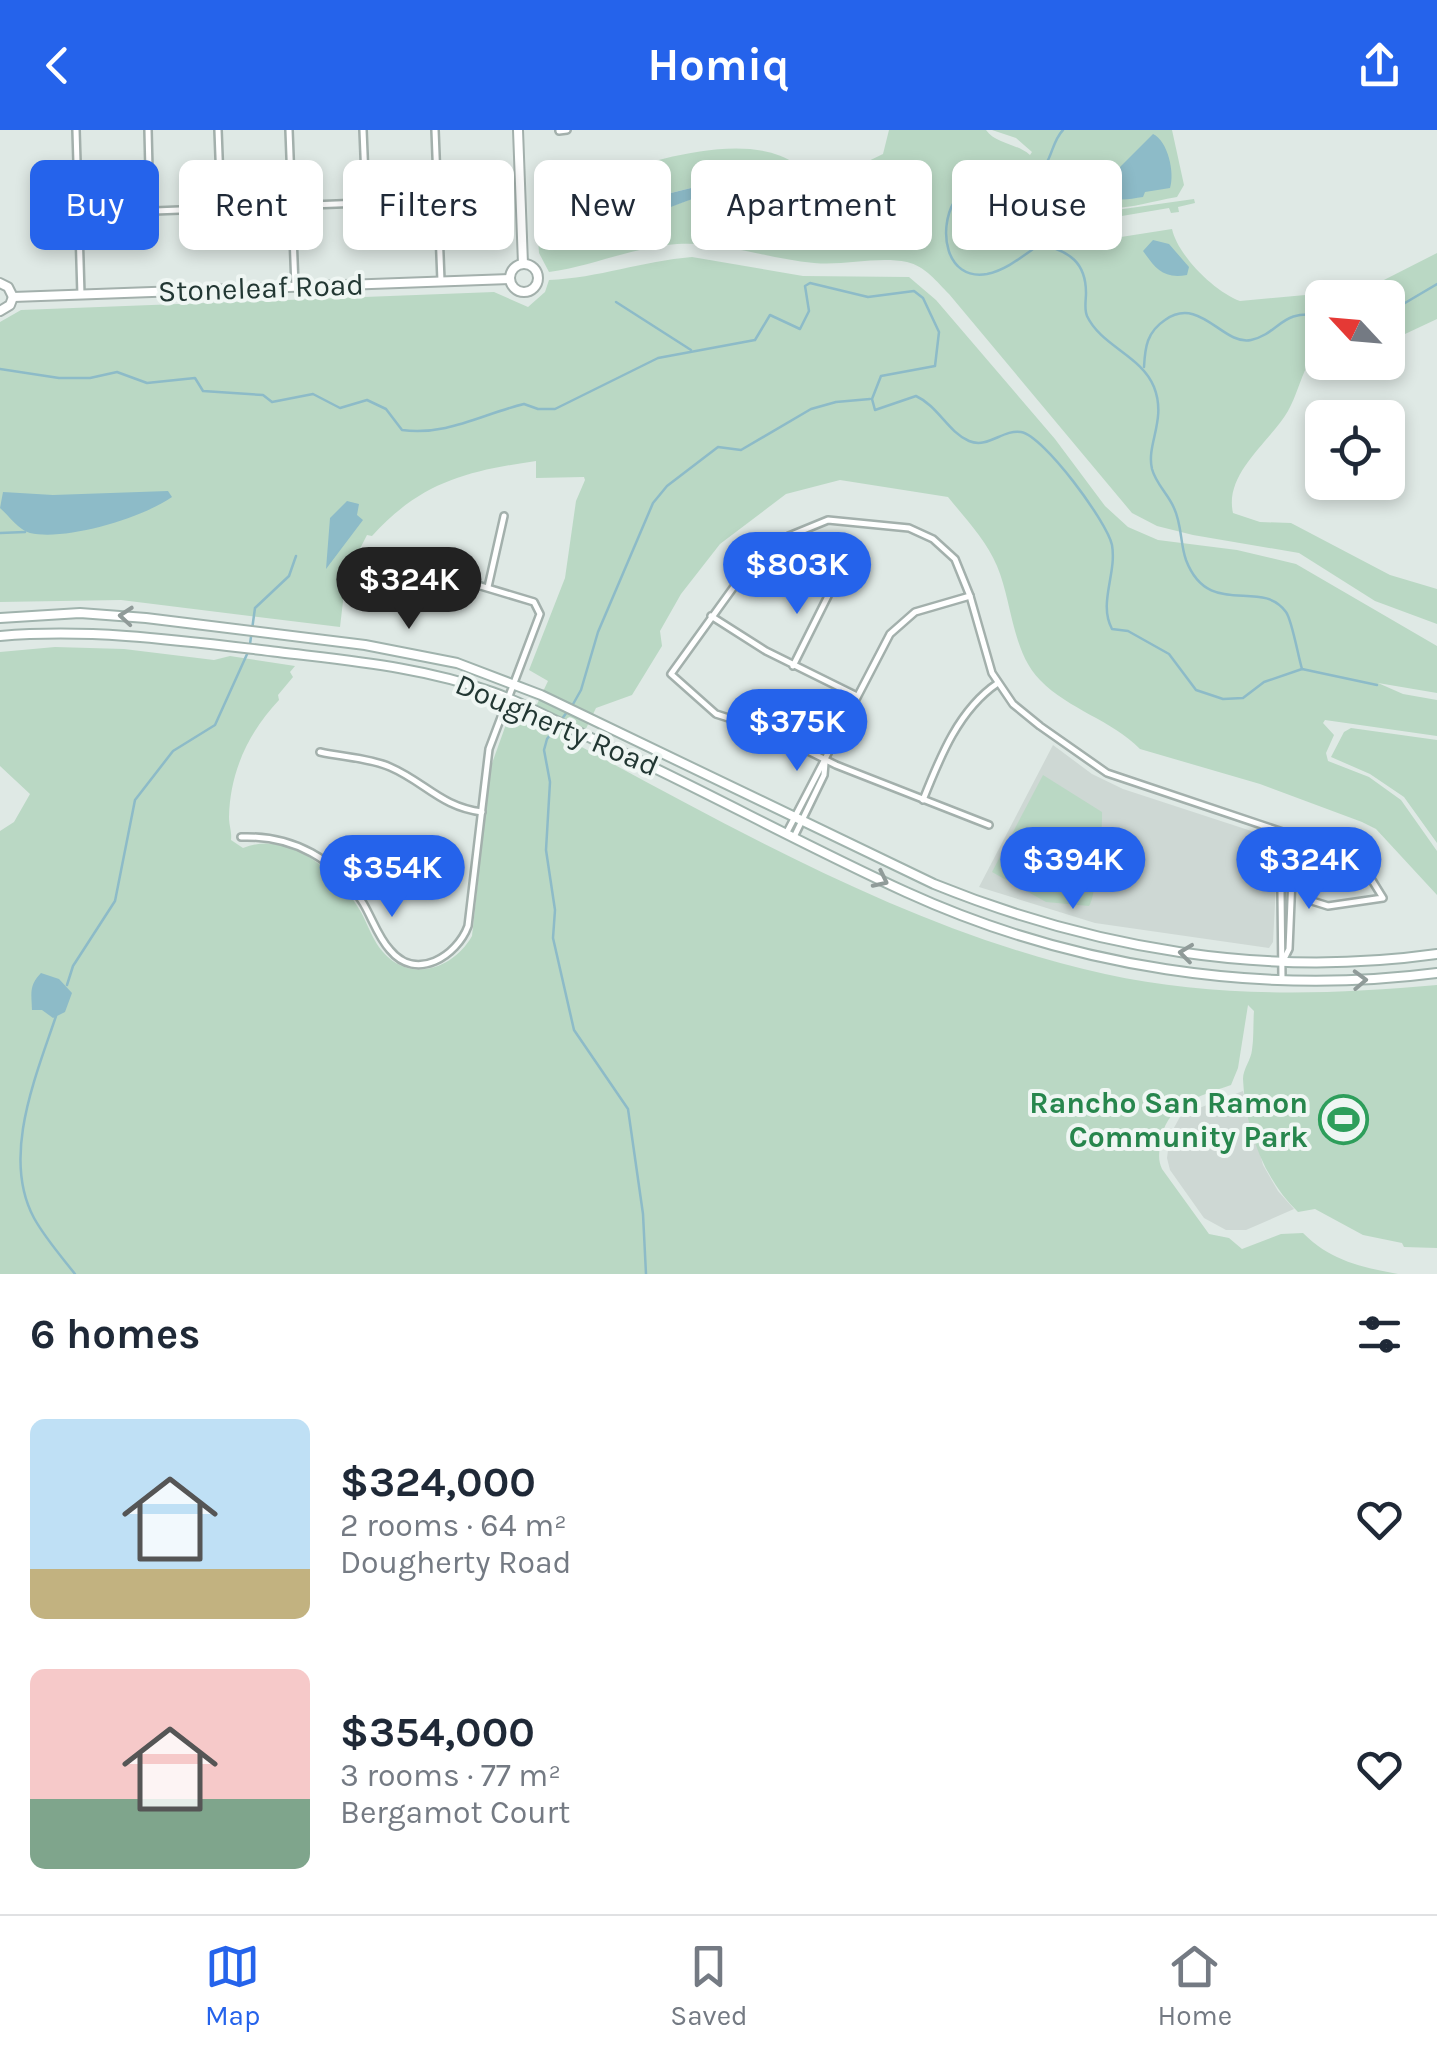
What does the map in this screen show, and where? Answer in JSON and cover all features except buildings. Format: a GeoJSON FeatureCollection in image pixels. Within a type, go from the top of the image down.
{"type":"FeatureCollection","features":[{"type":"Feature","properties":{"kind":"main road"},"geometry":{"type":"LineString","coordinates":[[518,130],[524,264]]}},
{"type":"Feature","properties":{"kind":"main road"},"geometry":{"type":"LineString","coordinates":[[524,264],[536,271],[535,286],[520,291],[510,279],[514,269],[524,264]]}},
{"type":"Feature","properties":{"kind":"main road","name":"Stoneleaf Road"},"geometry":{"type":"LineString","coordinates":[[13,297],[510,279]]}},
{"type":"Feature","properties":{"kind":"main road"},"geometry":{"type":"LineString","coordinates":[[0,284],[8,287],[13,297],[10,305],[0,311]]}},
{"type":"Feature","properties":{"kind":"main road","name":"Dougherty Road"},"geometry":{"type":"LineString","coordinates":[[0,618],[109,614],[409,652],[457,663],[541,695],[934,884],[1038,922],[1150,948],[1283,962],[1366,962],[1437,954]]}},
{"type":"Feature","properties":{"kind":"main road","name":"Dougherty Road"},"geometry":{"type":"LineString","coordinates":[[0,636],[95,632],[411,668],[508,699],[908,893],[1011,933],[1126,963],[1282,980],[1437,973]]}},
{"type":"Feature","properties":{"kind":"street"},"geometry":{"type":"LineString","coordinates":[[76,130],[77,160]]}},
{"type":"Feature","properties":{"kind":"street"},"geometry":{"type":"LineString","coordinates":[[148,130],[149,160]]}},
{"type":"Feature","properties":{"kind":"street"},"geometry":{"type":"LineString","coordinates":[[218,130],[219,160]]}},
{"type":"Feature","properties":{"kind":"street"},"geometry":{"type":"LineString","coordinates":[[290,130],[291,160]]}},
{"type":"Feature","properties":{"kind":"street"},"geometry":{"type":"LineString","coordinates":[[363,130],[364,160]]}},
{"type":"Feature","properties":{"kind":"street"},"geometry":{"type":"LineString","coordinates":[[436,130],[437,160]]}},
{"type":"Feature","properties":{"kind":"street"},"geometry":{"type":"LineString","coordinates":[[558,131],[567,130]]}},
{"type":"Feature","properties":{"kind":"street"},"geometry":{"type":"LineString","coordinates":[[79,250],[81,295]]}},
{"type":"Feature","properties":{"kind":"street"},"geometry":{"type":"LineString","coordinates":[[293,250],[294,287]]}},
{"type":"Feature","properties":{"kind":"street"},"geometry":{"type":"LineString","coordinates":[[440,250],[441,281]]}},
{"type":"Feature","properties":{"kind":"street"},"geometry":{"type":"LineString","coordinates":[[488,587],[504,516]]}},
{"type":"Feature","properties":{"kind":"street"},"geometry":{"type":"LineString","coordinates":[[988,825],[826,760],[766,730],[716,714],[671,674],[746,570],[808,526],[828,520],[864,520],[918,531],[955,559],[998,683],[1013,704],[1040,726],[1108,773],[1304,838],[1351,859],[1370,877],[1383,898],[1328,906],[1312,901]]}},
{"type":"Feature","properties":{"kind":"street"},"geometry":{"type":"LineString","coordinates":[[242,837],[283,839],[314,853],[362,900],[390,951],[404,960],[429,963],[452,952],[468,926],[489,749],[540,614],[538,606],[488,587],[404,564]]}},
{"type":"Feature","properties":{"kind":"street"},"geometry":{"type":"LineString","coordinates":[[793,666],[828,596],[830,577]]}},
{"type":"Feature","properties":{"kind":"street"},"geometry":{"type":"LineString","coordinates":[[790,834],[824,775],[826,760],[885,642],[901,622],[936,604],[970,596]]}},
{"type":"Feature","properties":{"kind":"street"},"geometry":{"type":"LineString","coordinates":[[711,616],[793,666],[857,696]]}},
{"type":"Feature","properties":{"kind":"street"},"geometry":{"type":"LineString","coordinates":[[923,800],[964,716],[974,702],[998,683]]}},
{"type":"Feature","properties":{"kind":"street"},"geometry":{"type":"LineString","coordinates":[[320,752],[386,765],[411,778],[434,798],[482,812]]}},
{"type":"Feature","properties":{"kind":"street"},"geometry":{"type":"LineString","coordinates":[[1282,980],[1281,892],[1292,874],[1304,838]]}},
{"type":"Feature","properties":{"kind":"street"},"geometry":{"type":"LineString","coordinates":[[1283,962],[1290,950],[1292,874]]}},
{"type":"Feature","properties":{"kind":"shaded area"},"geometry":{"type":"Polygon","coordinates":[[[1053,745],[1092,774],[1123,789],[1288,843],[1291,852],[1276,884],[1273,942],[1269,948],[1095,923],[979,887],[1053,745]]]}},
{"type":"Feature","properties":{"kind":"shaded area"},"geometry":{"type":"Polygon","coordinates":[[[1243,1091],[1263,1165],[1294,1209],[1246,1230],[1226,1230],[1204,1218],[1170,1170],[1167,1158],[1170,1135],[1181,1115],[1243,1091]]]}},
{"type":"Feature","properties":{"kind":"green space"},"geometry":{"type":"Polygon","coordinates":[[[889,130],[986,130],[1030,155],[1032,152],[1016,138],[992,130],[1172,130],[1184,185],[1177,197],[1126,207],[1122,207],[1122,160],[952,160],[952,250],[1122,250],[1122,237],[1172,229],[1199,272],[1240,301],[1305,295],[1305,371],[1288,411],[1242,471],[1232,498],[1233,513],[1260,522],[1291,523],[1390,575],[1437,589],[1437,624],[1375,601],[1299,553],[1193,535],[1157,526],[1132,513],[949,294],[919,267],[884,260],[814,263],[738,250],[932,250],[932,160],[871,160],[883,154],[889,130]]]}},
{"type":"Feature","properties":{"kind":"green space"},"geometry":{"type":"Polygon","coordinates":[[[726,149],[776,154],[788,160],[691,160],[691,188],[671,193],[671,160],[659,160],[726,149]]]}},
{"type":"Feature","properties":{"kind":"green space"},"geometry":{"type":"Polygon","coordinates":[[[691,199],[691,244],[671,245],[671,206],[691,199]]]}},
{"type":"Feature","properties":{"kind":"green space"},"geometry":{"type":"Polygon","coordinates":[[[1194,199],[1195,203],[1178,207],[1179,212],[1171,213],[1169,208],[1122,216],[1122,209],[1194,199]]]}},
{"type":"Feature","properties":{"kind":"green space"},"geometry":{"type":"Polygon","coordinates":[[[539,250],[641,250],[549,272],[539,250]]]}},
{"type":"Feature","properties":{"kind":"green space"},"geometry":{"type":"Polygon","coordinates":[[[1437,253],[1437,319],[1405,334],[1405,280],[1384,280],[1437,253]]]}},
{"type":"Feature","properties":{"kind":"green space"},"geometry":{"type":"Polygon","coordinates":[[[692,257],[803,276],[909,277],[936,300],[1055,439],[1105,506],[1128,527],[1158,540],[1237,550],[1296,564],[1437,646],[1437,693],[1378,683],[1403,694],[1437,700],[1437,736],[1325,720],[1323,723],[1334,735],[1326,753],[1328,761],[1369,777],[1401,800],[1437,851],[1437,895],[1376,829],[1260,784],[1140,749],[1117,730],[1051,690],[1024,655],[992,556],[948,497],[840,480],[786,494],[720,544],[681,594],[660,631],[662,646],[632,695],[596,708],[578,745],[834,878],[967,934],[1036,956],[1146,982],[1229,991],[1354,991],[1437,985],[1437,1248],[1404,1247],[1402,1243],[1363,1235],[1315,1209],[1298,1212],[1286,1199],[1258,1151],[1248,1116],[1243,1079],[1252,1050],[1254,1011],[1248,1005],[1238,1068],[1231,1085],[1185,1104],[1168,1120],[1160,1145],[1162,1169],[1209,1234],[1229,1238],[1242,1249],[1281,1234],[1303,1233],[1336,1256],[1398,1274],[0,1274],[0,831],[14,822],[30,794],[0,766],[0,652],[55,647],[124,649],[214,660],[230,656],[295,666],[290,672],[293,677],[250,739],[237,768],[230,800],[231,840],[243,848],[278,844],[311,858],[352,897],[383,952],[406,968],[431,968],[454,956],[472,936],[490,769],[509,716],[530,719],[548,681],[529,670],[565,578],[576,501],[585,480],[536,478],[536,461],[488,469],[427,491],[372,536],[367,535],[346,576],[340,627],[121,600],[0,602],[0,322],[21,310],[494,292],[528,307],[545,292],[549,280],[692,257]]]}},
{"type":"Feature","properties":{"kind":"green space"},"geometry":{"type":"Polygon","coordinates":[[[1351,728],[1437,740],[1437,843],[1404,797],[1370,774],[1331,757],[1344,732],[1351,728]]]}},
{"type":"Feature","properties":{"kind":"green space"},"geometry":{"type":"Polygon","coordinates":[[[1043,775],[1102,812],[1089,906],[1046,902],[992,872],[1043,775]]]}},
{"type":"Feature","properties":{"kind":"water"},"geometry":{"type":"Polygon","coordinates":[[[1153,134],[1163,143],[1169,158],[1170,188],[1122,199],[1122,165],[1153,134]]]}},
{"type":"Feature","properties":{"kind":"water"},"geometry":{"type":"Polygon","coordinates":[[[691,188],[691,200],[671,207],[671,193],[691,188]]]}},
{"type":"Feature","properties":{"kind":"water"},"geometry":{"type":"Polygon","coordinates":[[[1153,240],[1169,244],[1189,267],[1187,275],[1166,274],[1156,268],[1143,251],[1153,240]]]}},
{"type":"Feature","properties":{"kind":"water"},"geometry":{"type":"Polygon","coordinates":[[[168,491],[172,497],[142,513],[63,534],[30,533],[0,508],[3,492],[53,495],[168,491]]]}},
{"type":"Feature","properties":{"kind":"water"},"geometry":{"type":"Polygon","coordinates":[[[347,501],[359,504],[357,515],[363,520],[326,569],[330,518],[347,501]]]}},
{"type":"Feature","properties":{"kind":"water"},"geometry":{"type":"Polygon","coordinates":[[[41,973],[59,979],[72,993],[65,1012],[53,1018],[42,1010],[32,1010],[32,986],[41,973]]]}},
{"type":"Feature","properties":{"kind":"waterway"},"geometry":{"type":"LineString","coordinates":[[1063,130],[1045,165],[1035,174],[984,177],[963,189],[946,226],[954,261],[962,270],[987,274],[1008,266],[1040,244],[1074,259],[1083,273],[1086,313],[1093,326],[1140,367],[1154,387],[1158,410],[1152,469],[1174,508],[1186,560],[1196,578],[1221,594],[1275,602],[1288,616],[1302,669],[1377,685]]}},
{"type":"Feature","properties":{"kind":"waterway"},"geometry":{"type":"LineString","coordinates":[[0,369],[59,378],[90,378],[117,372],[147,383],[195,378],[203,391],[263,395],[272,402],[313,394],[340,408],[367,400],[386,409],[402,430],[434,430],[524,404],[555,409],[658,358],[755,340],[770,315],[800,329],[809,311],[805,286],[810,283],[868,297],[914,291],[923,298],[939,332],[935,366],[881,376],[872,399],[875,410],[916,396],[969,441],[983,443],[1021,432],[1044,448],[1087,500],[1108,534],[1113,556],[1107,609],[1112,629],[1128,631],[1169,654],[1196,690],[1223,699],[1243,698],[1264,682],[1302,669]]}},
{"type":"Feature","properties":{"kind":"waterway"},"geometry":{"type":"LineString","coordinates":[[1405,303],[1437,284]]}},
{"type":"Feature","properties":{"kind":"waterway"},"geometry":{"type":"LineString","coordinates":[[616,302],[691,350]]}},
{"type":"Feature","properties":{"kind":"waterway"},"geometry":{"type":"LineString","coordinates":[[1144,367],[1151,335],[1165,320],[1178,314],[1200,317],[1241,340],[1261,337],[1289,318],[1305,314]]}},
{"type":"Feature","properties":{"kind":"waterway"},"geometry":{"type":"LineString","coordinates":[[572,706],[581,690],[598,632],[653,503],[667,486],[718,447],[741,450],[811,409],[870,399]]}},
{"type":"Feature","properties":{"kind":"waterway"},"geometry":{"type":"LineString","coordinates":[[0,533],[25,532]]}},
{"type":"Feature","properties":{"kind":"waterway"},"geometry":{"type":"LineString","coordinates":[[250,644],[255,608],[289,576],[296,556]]}},
{"type":"Feature","properties":{"kind":"waterway"},"geometry":{"type":"LineString","coordinates":[[67,985],[73,966],[115,901],[135,800],[173,751],[215,725],[248,652]]}},
{"type":"Feature","properties":{"kind":"waterway"},"geometry":{"type":"LineString","coordinates":[[567,712],[547,739],[544,750],[550,782],[546,850],[555,910],[553,938],[574,1030],[628,1109],[643,1214],[646,1274]]}},
{"type":"Feature","properties":{"kind":"waterway"},"geometry":{"type":"LineString","coordinates":[[56,1016],[25,1117],[21,1169],[34,1218],[75,1274]]}},
{"type":"Feature","properties":{"kind":"place","name":"Rancho San Ramon Community Park"},"geometry":{"type":"Point","coordinates":[1343,1120]}}]}
